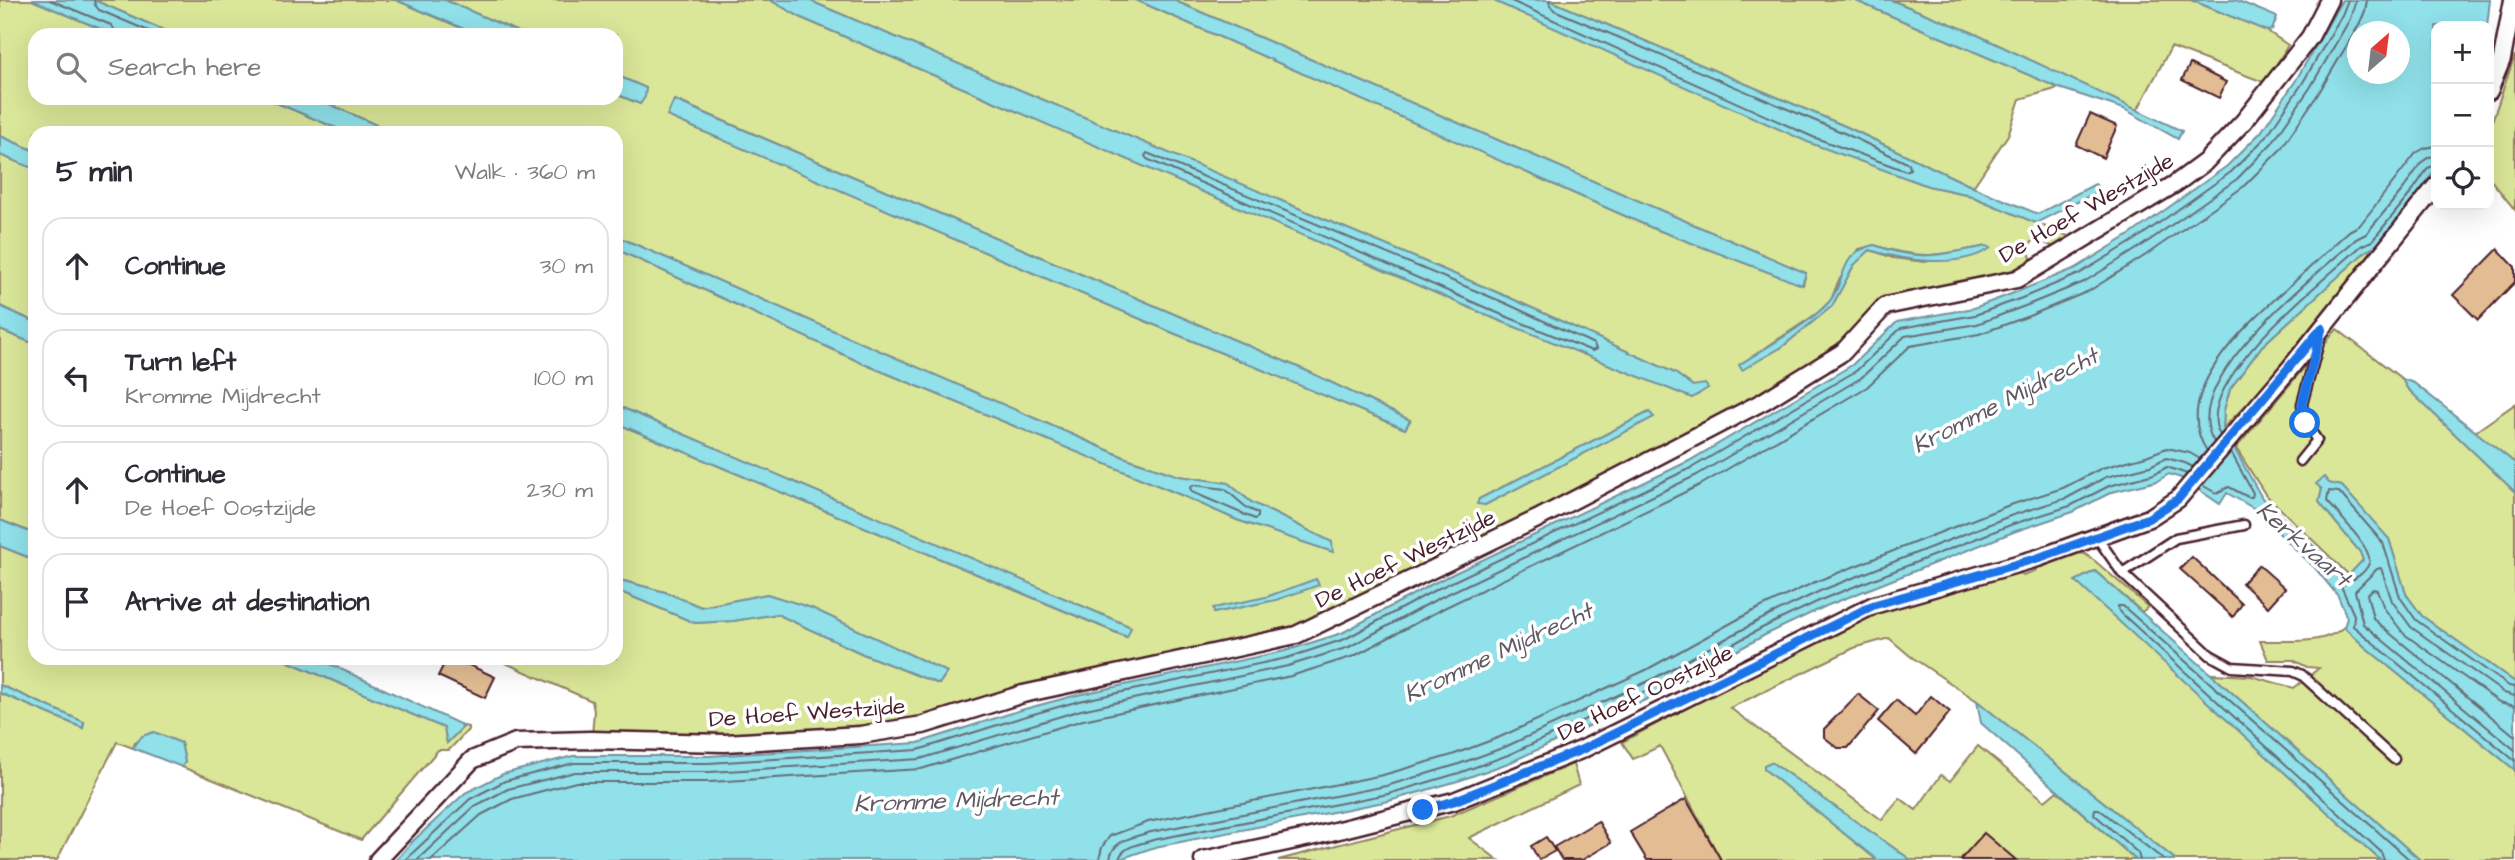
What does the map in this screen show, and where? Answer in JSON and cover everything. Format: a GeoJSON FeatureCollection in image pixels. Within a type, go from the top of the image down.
{"type":"FeatureCollection","features":[{"type":"Feature","properties":{"kind":"street","name":"De Hoef Westzijde"},"geometry":{"type":"LineString","coordinates":[[378,860],[472,760],[516,742],[590,740],[725,743],[859,735],[923,725],[1023,694],[1296,635],[1537,519],[1764,401],[1843,352],[1885,306],[2017,279],[2175,184],[2205,162],[2244,121],[2311,37],[2329,0]]}},
{"type":"Feature","properties":{"kind":"street"},"geometry":{"type":"LineString","coordinates":[[2492,84],[2502,59],[2513,0]]}},
{"type":"Feature","properties":{"kind":"street"},"geometry":{"type":"LineString","coordinates":[[2096,536],[2149,518],[2178,499],[2322,328],[2431,192]]}},
{"type":"Feature","properties":{"kind":"street","name":"De Hoef Oostzijde"},"geometry":{"type":"LineString","coordinates":[[1203,860],[1315,836],[1454,801],[1581,750],[1874,605],[2038,558],[2096,536]]}},
{"type":"Feature","properties":{"kind":"lane"},"geometry":{"type":"LineString","coordinates":[[2300,461],[2317,440],[2305,423],[2302,404],[2322,328]]}},
{"type":"Feature","properties":{"kind":"lane"},"geometry":{"type":"LineString","coordinates":[[2122,573],[2176,538],[2244,525]]}},
{"type":"Feature","properties":{"kind":"lane"},"geometry":{"type":"LineString","coordinates":[[2096,536],[2122,573],[2210,655],[2232,667],[2293,671],[2302,675],[2394,759]]}},
{"type":"Feature","properties":{"kind":"green space"},"geometry":{"type":"Polygon","coordinates":[[[0,0],[32,0],[98,28],[28,28],[28,105],[282,105],[331,126],[28,126],[28,148],[0,136],[0,0]]]}},
{"type":"Feature","properties":{"kind":"green space"},"geometry":{"type":"Polygon","coordinates":[[[94,0],[396,0],[462,28],[159,28],[94,0]]]}},
{"type":"Feature","properties":{"kind":"green space"},"geometry":{"type":"Polygon","coordinates":[[[445,0],[770,0],[804,19],[1498,320],[1692,398],[1699,394],[1675,373],[1508,297],[808,0],[1136,0],[1650,227],[1803,285],[1806,273],[1173,0],[1492,0],[1928,186],[1966,194],[2075,239],[2058,249],[2035,239],[2027,248],[2032,260],[2015,271],[1980,285],[1883,298],[1831,352],[1729,416],[1308,628],[922,726],[740,737],[592,735],[592,701],[510,665],[623,665],[623,593],[695,623],[733,621],[777,614],[863,654],[939,684],[947,672],[812,609],[767,594],[701,607],[665,592],[623,581],[623,426],[1126,637],[1131,627],[623,408],[623,252],[864,364],[1237,520],[1332,551],[1300,526],[1251,502],[1228,483],[1179,476],[1126,458],[623,239],[623,126],[378,126],[332,105],[623,105],[623,97],[640,104],[646,88],[623,78],[623,28],[509,28],[445,0]],[[675,100],[667,116],[1405,429],[1410,421],[1307,371],[675,100]],[[1874,245],[1859,249],[1838,282],[1831,300],[1819,312],[1740,365],[1742,369],[1782,347],[1832,306],[1863,254],[1871,250],[1893,258],[1925,262],[1987,246],[1918,255],[1874,245]],[[1649,412],[1479,499],[1485,505],[1653,417],[1649,412]]]}},
{"type":"Feature","properties":{"kind":"green space"},"geometry":{"type":"Polygon","coordinates":[[[1549,0],[1854,0],[2059,88],[2020,99],[2008,135],[1973,187],[1847,127],[1549,0]]]}},
{"type":"Feature","properties":{"kind":"green space"},"geometry":{"type":"Polygon","coordinates":[[[1891,0],[2191,0],[2267,31],[2288,45],[2266,83],[2171,47],[2137,111],[1971,32],[1891,0]]]}},
{"type":"Feature","properties":{"kind":"green space"},"geometry":{"type":"Polygon","coordinates":[[[2515,55],[2515,210],[2494,184],[2494,116],[2515,55]]]}},
{"type":"Feature","properties":{"kind":"green space"},"geometry":{"type":"Polygon","coordinates":[[[0,155],[28,166],[28,319],[0,306],[0,155]]]}},
{"type":"Feature","properties":{"kind":"green space"},"geometry":{"type":"Polygon","coordinates":[[[2375,247],[2257,394],[2223,428],[2224,410],[2230,389],[2262,346],[2366,251],[2375,247]]]}},
{"type":"Feature","properties":{"kind":"green space"},"geometry":{"type":"Polygon","coordinates":[[[2337,329],[2402,379],[2407,388],[2515,492],[2515,682],[2422,616],[2406,594],[2389,539],[2322,489],[2319,502],[2360,552],[2363,560],[2349,575],[2265,494],[2236,448],[2337,329]]]}},
{"type":"Feature","properties":{"kind":"green space"},"geometry":{"type":"Polygon","coordinates":[[[0,330],[28,341],[28,531],[0,520],[0,330]]]}},
{"type":"Feature","properties":{"kind":"green space"},"geometry":{"type":"Polygon","coordinates":[[[2515,404],[2515,463],[2475,432],[2515,404]]]}},
{"type":"Feature","properties":{"kind":"green space"},"geometry":{"type":"Polygon","coordinates":[[[0,546],[28,557],[28,665],[296,665],[444,728],[447,743],[464,726],[468,727],[468,730],[449,750],[438,750],[361,840],[182,767],[185,762],[181,743],[154,732],[135,743],[133,748],[117,742],[57,860],[0,860],[0,693],[83,728],[84,722],[0,685],[0,546]]]}},
{"type":"Feature","properties":{"kind":"green space"},"geometry":{"type":"Polygon","coordinates":[[[2071,552],[2085,554],[2095,561],[2148,607],[2142,612],[2095,571],[2076,581],[2380,860],[2176,860],[1977,701],[1910,656],[1889,638],[1854,648],[1730,708],[1882,820],[1900,798],[1916,810],[1941,775],[1950,781],[1978,746],[2045,801],[2057,791],[2136,860],[1911,860],[1771,762],[1764,769],[1877,860],[1721,860],[1660,746],[1633,759],[1622,742],[1770,664],[1902,602],[2014,568],[2023,575],[2035,571],[2043,560],[2071,552]]]}},
{"type":"Feature","properties":{"kind":"green space"},"geometry":{"type":"Polygon","coordinates":[[[2344,627],[2515,770],[2515,860],[2420,860],[2211,674],[2251,676],[2294,688],[2319,668],[2307,667],[2293,660],[2268,660],[2260,641],[2315,640],[2344,627]]]}},
{"type":"Feature","properties":{"kind":"green space"},"geometry":{"type":"Polygon","coordinates":[[[1573,764],[1579,785],[1469,838],[1498,860],[1278,860],[1450,816],[1573,764]]]}},
{"type":"Feature","properties":{"kind":"water"},"geometry":{"type":"Polygon","coordinates":[[[32,0],[94,0],[159,28],[98,28],[32,0]]]}},
{"type":"Feature","properties":{"kind":"water"},"geometry":{"type":"Polygon","coordinates":[[[396,0],[445,0],[509,28],[462,28],[396,0]]]}},
{"type":"Feature","properties":{"kind":"water"},"geometry":{"type":"Polygon","coordinates":[[[770,0],[808,0],[1508,297],[1675,373],[1693,386],[1705,384],[1708,388],[1692,398],[1498,320],[804,19],[770,0]]]}},
{"type":"Feature","properties":{"kind":"water"},"geometry":{"type":"Polygon","coordinates":[[[1136,0],[1173,0],[1806,273],[1802,285],[1650,227],[1136,0]]]}},
{"type":"Feature","properties":{"kind":"water"},"geometry":{"type":"Polygon","coordinates":[[[1492,0],[1549,0],[1847,127],[1973,187],[2038,214],[2095,184],[2101,190],[2036,223],[1966,194],[1928,186],[1810,143],[1492,0]]]}},
{"type":"Feature","properties":{"kind":"water"},"geometry":{"type":"Polygon","coordinates":[[[1854,0],[1891,0],[1971,32],[2182,131],[2178,139],[2124,109],[2059,88],[1854,0]]]}},
{"type":"Feature","properties":{"kind":"water"},"geometry":{"type":"Polygon","coordinates":[[[2191,0],[2236,0],[2277,17],[2272,30],[2267,31],[2191,0]]]}},
{"type":"Feature","properties":{"kind":"water"},"geometry":{"type":"Polygon","coordinates":[[[2342,0],[2490,0],[2488,21],[2431,21],[2431,176],[2417,197],[2375,247],[2366,251],[2262,346],[2230,389],[2224,410],[2223,428],[2262,498],[2347,577],[2363,560],[2360,552],[2319,502],[2322,489],[2316,484],[2324,477],[2329,483],[2342,486],[2389,539],[2406,594],[2422,616],[2515,682],[2515,770],[2344,627],[2347,618],[2338,596],[2316,569],[2253,508],[2227,493],[2220,504],[2181,478],[2169,474],[2157,481],[2112,492],[2073,512],[2016,531],[1826,606],[1765,635],[1658,694],[1511,762],[1389,801],[1155,847],[1117,860],[396,860],[465,793],[503,774],[573,756],[709,756],[918,743],[1077,695],[1285,651],[1342,633],[1432,584],[1689,461],[1852,365],[1897,322],[1974,308],[2076,268],[2131,234],[2227,166],[2261,132],[2296,80],[2342,0]]]}},
{"type":"Feature","properties":{"kind":"water"},"geometry":{"type":"Polygon","coordinates":[[[623,78],[646,88],[645,97],[640,104],[623,97],[623,78]]]}},
{"type":"Feature","properties":{"kind":"water"},"geometry":{"type":"Polygon","coordinates":[[[674,100],[1307,371],[1410,420],[1405,429],[667,116],[674,100]]]}},
{"type":"Feature","properties":{"kind":"water"},"geometry":{"type":"Polygon","coordinates":[[[282,105],[332,105],[378,126],[331,126],[282,105]]]}},
{"type":"Feature","properties":{"kind":"water"},"geometry":{"type":"Polygon","coordinates":[[[0,136],[28,148],[28,166],[0,155],[0,136]]]}},
{"type":"Feature","properties":{"kind":"water"},"geometry":{"type":"Polygon","coordinates":[[[623,239],[1126,458],[1179,476],[1228,483],[1251,502],[1332,542],[1333,552],[1237,520],[864,364],[623,252],[623,239]]]}},
{"type":"Feature","properties":{"kind":"water"},"geometry":{"type":"Polygon","coordinates":[[[1874,245],[1918,255],[1943,254],[1987,246],[1991,248],[1978,255],[1948,261],[1915,260],[1870,250],[1854,265],[1832,306],[1782,347],[1742,370],[1739,365],[1821,310],[1835,293],[1854,254],[1874,245]]]}},
{"type":"Feature","properties":{"kind":"water"},"geometry":{"type":"Polygon","coordinates":[[[0,306],[28,319],[28,341],[0,330],[0,306]]]}},
{"type":"Feature","properties":{"kind":"water"},"geometry":{"type":"Polygon","coordinates":[[[2402,379],[2414,383],[2515,463],[2515,492],[2407,388],[2402,379]]]}},
{"type":"Feature","properties":{"kind":"water"},"geometry":{"type":"Polygon","coordinates":[[[623,408],[1131,627],[1127,637],[623,426],[623,408]]]}},
{"type":"Feature","properties":{"kind":"water"},"geometry":{"type":"Polygon","coordinates":[[[1649,412],[1654,417],[1485,505],[1477,504],[1479,499],[1649,412]]]}},
{"type":"Feature","properties":{"kind":"water"},"geometry":{"type":"Polygon","coordinates":[[[0,520],[28,531],[28,557],[0,546],[0,520]]]}},
{"type":"Feature","properties":{"kind":"water"},"geometry":{"type":"Polygon","coordinates":[[[2095,571],[2420,860],[2380,860],[2075,581],[2095,571]]]}},
{"type":"Feature","properties":{"kind":"water"},"geometry":{"type":"Polygon","coordinates":[[[1316,579],[1319,585],[1276,600],[1214,613],[1213,608],[1266,597],[1316,579]]]}},
{"type":"Feature","properties":{"kind":"water"},"geometry":{"type":"Polygon","coordinates":[[[623,581],[665,592],[701,607],[767,594],[812,608],[947,672],[939,684],[863,654],[777,614],[733,621],[695,623],[623,593],[623,581]]]}},
{"type":"Feature","properties":{"kind":"water"},"geometry":{"type":"Polygon","coordinates":[[[296,665],[332,665],[464,726],[447,743],[444,728],[296,665]]]}},
{"type":"Feature","properties":{"kind":"water"},"geometry":{"type":"Polygon","coordinates":[[[0,685],[84,722],[83,728],[0,693],[0,685]]]}},
{"type":"Feature","properties":{"kind":"water"},"geometry":{"type":"Polygon","coordinates":[[[1977,701],[2176,860],[2136,860],[1981,723],[1977,701]]]}},
{"type":"Feature","properties":{"kind":"water"},"geometry":{"type":"Polygon","coordinates":[[[154,732],[181,743],[185,762],[182,767],[133,748],[142,736],[154,732]]]}},
{"type":"Feature","properties":{"kind":"water"},"geometry":{"type":"Polygon","coordinates":[[[1771,762],[1911,860],[1877,860],[1764,769],[1764,765],[1771,762]]]}},
{"type":"Feature","properties":{"kind":"building"},"geometry":{"type":"Polygon","coordinates":[[[2190,64],[2226,82],[2219,98],[2182,80],[2190,64]]]}},
{"type":"Feature","properties":{"kind":"building"},"geometry":{"type":"Polygon","coordinates":[[[2090,114],[2117,126],[2103,158],[2076,145],[2090,114]]]}},
{"type":"Feature","properties":{"kind":"building"},"geometry":{"type":"Polygon","coordinates":[[[2498,249],[2515,267],[2515,282],[2478,320],[2453,295],[2498,249]]]}},
{"type":"Feature","properties":{"kind":"building"},"geometry":{"type":"Polygon","coordinates":[[[2192,557],[2242,604],[2233,617],[2180,569],[2192,557]]]}},
{"type":"Feature","properties":{"kind":"building"},"geometry":{"type":"Polygon","coordinates":[[[2259,565],[2285,588],[2268,607],[2242,583],[2259,565]]]}},
{"type":"Feature","properties":{"kind":"building"},"geometry":{"type":"Polygon","coordinates":[[[444,665],[469,665],[495,677],[485,698],[438,676],[444,665]]]}},
{"type":"Feature","properties":{"kind":"building"},"geometry":{"type":"Polygon","coordinates":[[[1858,694],[1879,711],[1848,748],[1838,748],[1824,737],[1824,729],[1858,694]]]}},
{"type":"Feature","properties":{"kind":"building"},"geometry":{"type":"Polygon","coordinates":[[[1931,696],[1950,712],[1916,754],[1878,721],[1896,700],[1915,716],[1931,696]]]}},
{"type":"Feature","properties":{"kind":"building"},"geometry":{"type":"Polygon","coordinates":[[[1686,799],[1721,860],[1647,860],[1630,832],[1686,799]]]}},
{"type":"Feature","properties":{"kind":"building"},"geometry":{"type":"Polygon","coordinates":[[[1598,821],[1611,843],[1582,860],[1562,860],[1554,847],[1598,821]]]}},
{"type":"Feature","properties":{"kind":"building"},"geometry":{"type":"Polygon","coordinates":[[[1984,833],[2016,860],[1960,860],[1984,833]]]}},
{"type":"Feature","properties":{"kind":"building"},"geometry":{"type":"Polygon","coordinates":[[[1546,837],[1555,851],[1539,860],[1531,846],[1546,837]]]}},
{"type":"Feature","properties":{"kind":"route"},"geometry":{"type":"LineString","coordinates":[[1423,810],[1454,801],[1581,750],[1874,605],[2038,558],[2149,518],[2178,499],[2322,328],[2302,404],[2305,423]]}},
{"type":"Feature","properties":{"kind":"water label","name":"Kromme Mijdrecht"},"geometry":{"type":"Point","coordinates":[2005,400]}},
{"type":"Feature","properties":{"kind":"water label","name":"Kerkvaart"},"geometry":{"type":"Point","coordinates":[2304,544]}},
{"type":"Feature","properties":{"kind":"water label","name":"Kromme Mijdrecht"},"geometry":{"type":"Point","coordinates":[1498,652]}},
{"type":"Feature","properties":{"kind":"water label","name":"Kromme Mijdrecht"},"geometry":{"type":"Point","coordinates":[956,800]}}]}
